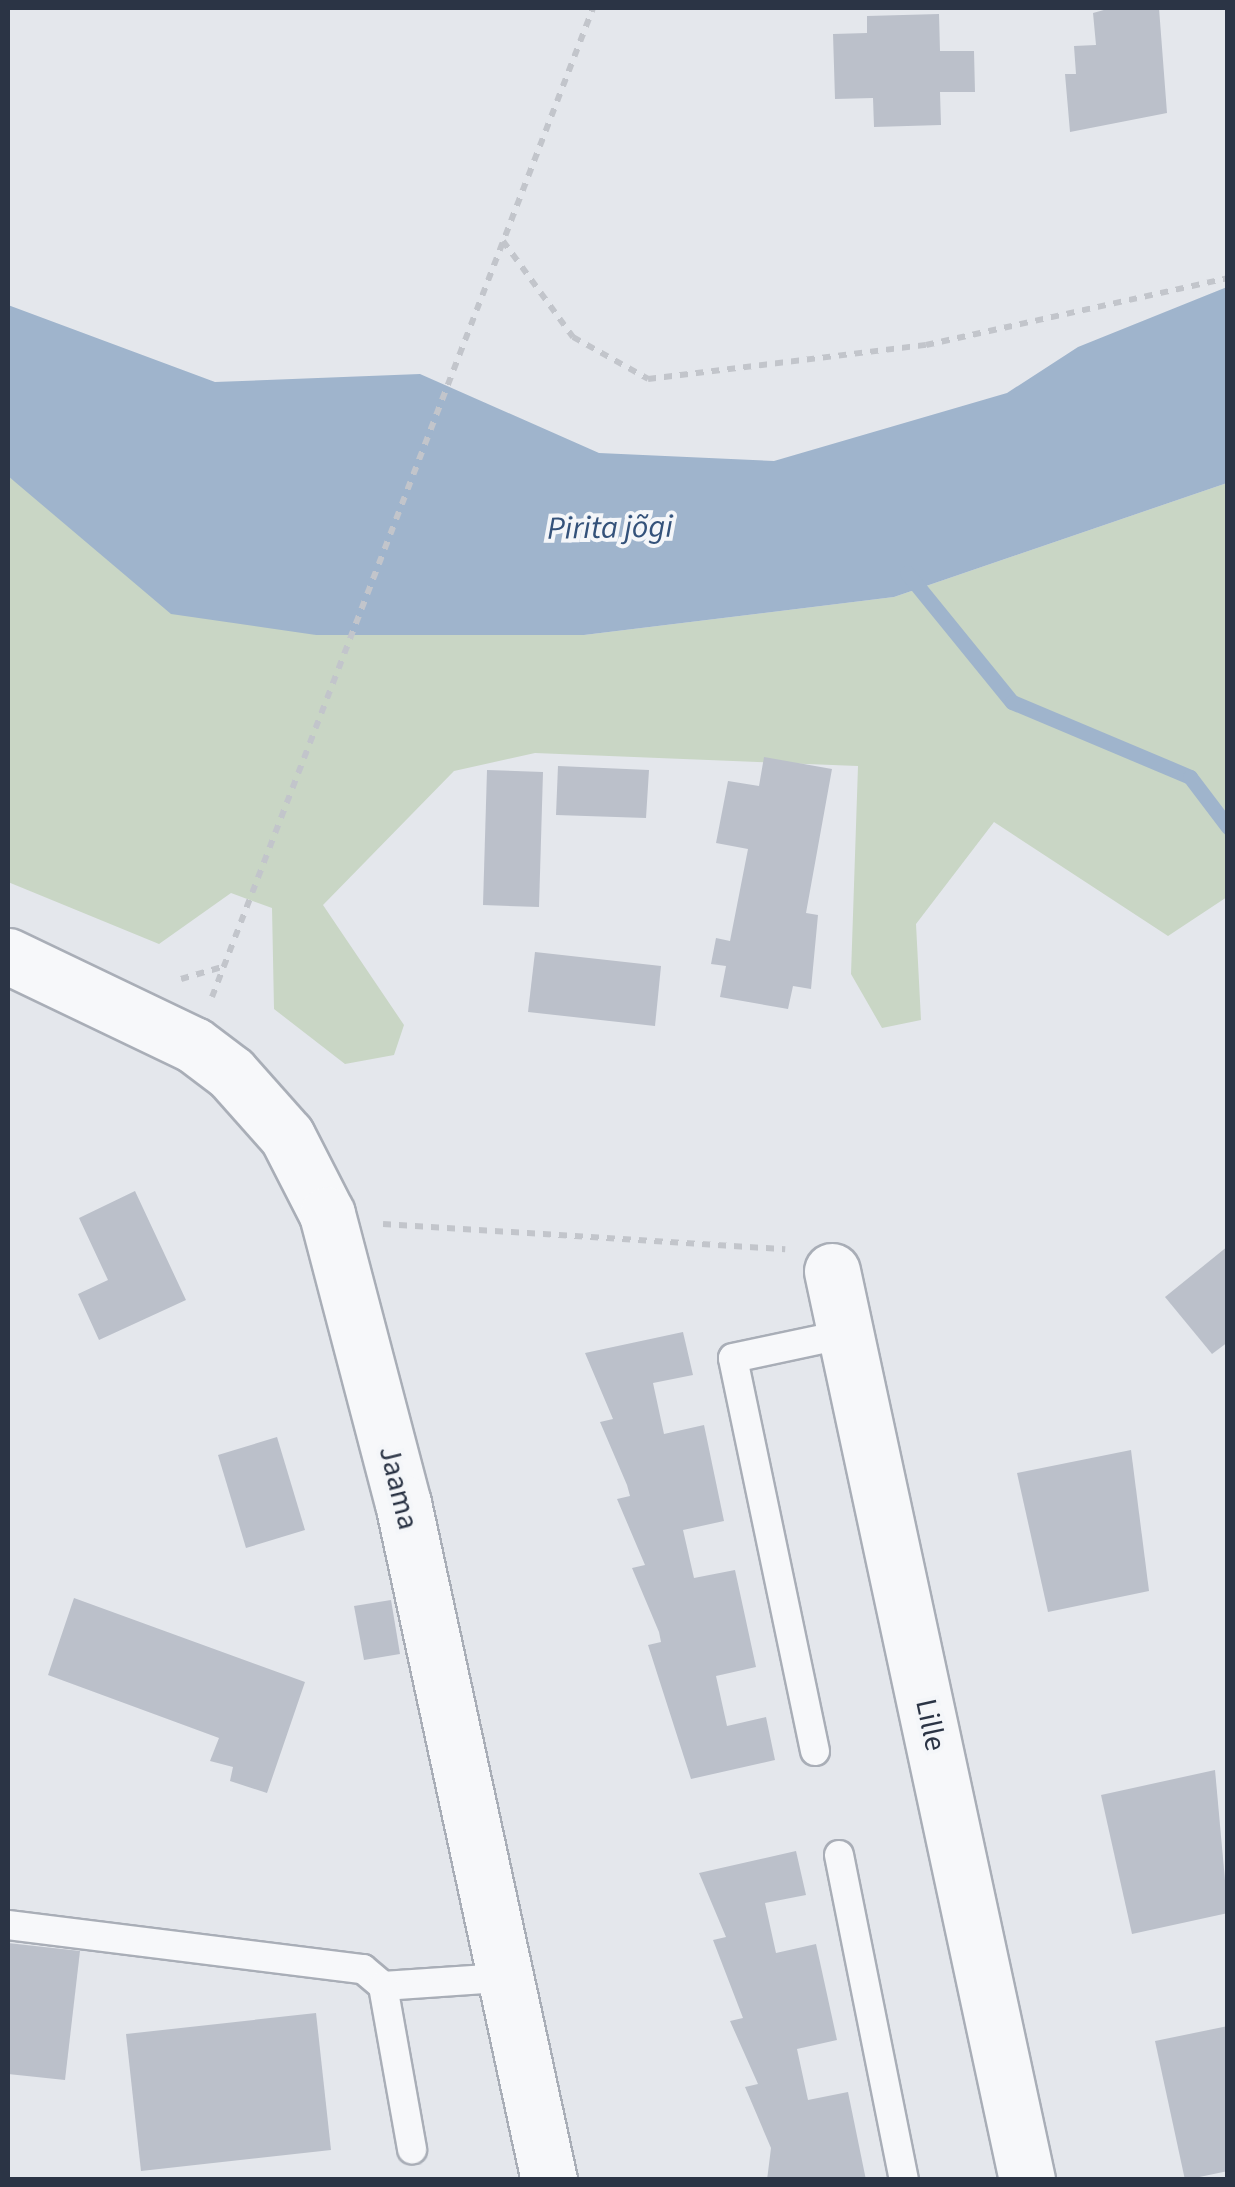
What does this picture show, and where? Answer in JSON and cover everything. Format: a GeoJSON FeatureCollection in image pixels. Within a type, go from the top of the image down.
{"type":"FeatureCollection","features":[{"type":"Feature","properties":{"kind":"street","name":"Jaama"},"geometry":{"type":"LineString","coordinates":[[8,956],[194,1045],[288,1136],[327,1214],[403,1503],[499,1978],[549,2180]]}},
{"type":"Feature","properties":{"kind":"street","name":"Lille"},"geometry":{"type":"LineString","coordinates":[[832,1271],[1027,2180]]}},
{"type":"Feature","properties":{"kind":"lane"},"geometry":{"type":"LineString","coordinates":[[815,1751],[733,1358],[846,1334]]}},
{"type":"Feature","properties":{"kind":"lane"},"geometry":{"type":"LineString","coordinates":[[840,1854],[904,2180]]}},
{"type":"Feature","properties":{"kind":"lane"},"geometry":{"type":"LineString","coordinates":[[8,1926],[364,1969],[383,1986],[412,2148]]}},
{"type":"Feature","properties":{"kind":"lane"},"geometry":{"type":"LineString","coordinates":[[383,1986],[499,1978]]}},
{"type":"Feature","properties":{"kind":"path"},"geometry":{"type":"LineString","coordinates":[[194,1045],[593,8]]}},
{"type":"Feature","properties":{"kind":"path"},"geometry":{"type":"LineString","coordinates":[[503,240],[573,337],[648,379],[926,345],[1228,278]]}},
{"type":"Feature","properties":{"kind":"path"},"geometry":{"type":"LineString","coordinates":[[372,1223],[804,1250],[832,1271]]}},
{"type":"Feature","properties":{"kind":"green space"},"geometry":{"type":"Polygon","coordinates":[[[8,476],[70,522],[316,635],[584,635],[894,597],[1227,483],[1227,897],[1168,936],[994,822],[916,924],[921,1020],[882,1028],[851,974],[858,766],[535,753],[454,771],[323,905],[404,1025],[394,1055],[345,1064],[274,1009],[272,908],[231,893],[159,944],[8,882],[8,476]]]}},
{"type":"Feature","properties":{"kind":"water","name":"Pirita jõgi"},"geometry":{"type":"Polygon","coordinates":[[[1227,287],[1227,483],[894,597],[584,635],[316,635],[171,614],[8,476],[8,305],[215,382],[420,374],[599,453],[774,461],[1007,393],[1078,347],[1227,287]]]}},
{"type":"Feature","properties":{"kind":"building"},"geometry":{"type":"Polygon","coordinates":[[[1111,8],[1159,8],[1167,113],[1070,132],[1065,74],[1076,74],[1074,46],[1096,45],[1093,13],[1111,8]]]}},
{"type":"Feature","properties":{"kind":"building"},"geometry":{"type":"Polygon","coordinates":[[[939,14],[940,51],[974,51],[975,92],[940,92],[941,125],[874,127],[873,98],[835,99],[833,34],[867,33],[867,16],[939,14]]]}},
{"type":"Feature","properties":{"kind":"building"},"geometry":{"type":"Polygon","coordinates":[[[764,757],[832,769],[806,913],[818,915],[811,989],[793,986],[788,1009],[720,997],[726,966],[711,964],[716,938],[730,941],[748,849],[716,843],[728,781],[759,786],[764,757]]]}},
{"type":"Feature","properties":{"kind":"building"},"geometry":{"type":"Polygon","coordinates":[[[558,766],[649,770],[646,818],[556,815],[558,766]]]}},
{"type":"Feature","properties":{"kind":"building"},"geometry":{"type":"Polygon","coordinates":[[[487,770],[543,772],[539,907],[483,905],[487,770]]]}},
{"type":"Feature","properties":{"kind":"building"},"geometry":{"type":"Polygon","coordinates":[[[535,952],[661,966],[655,1026],[528,1012],[535,952]]]}},
{"type":"Feature","properties":{"kind":"building"},"geometry":{"type":"Polygon","coordinates":[[[135,1191],[186,1300],[99,1340],[78,1294],[108,1280],[79,1218],[135,1191]]]}},
{"type":"Feature","properties":{"kind":"building"},"geometry":{"type":"Polygon","coordinates":[[[1228,1246],[1228,1342],[1212,1354],[1165,1297],[1228,1246]]]}},
{"type":"Feature","properties":{"kind":"building"},"geometry":{"type":"Polygon","coordinates":[[[683,1332],[693,1375],[653,1383],[664,1434],[704,1425],[724,1521],[683,1530],[694,1578],[735,1570],[756,1667],[716,1676],[727,1726],[766,1717],[775,1760],[691,1779],[648,1645],[661,1642],[659,1632],[632,1568],[645,1565],[617,1499],[630,1496],[600,1422],[613,1419],[585,1353],[683,1332]]]}},
{"type":"Feature","properties":{"kind":"building"},"geometry":{"type":"Polygon","coordinates":[[[277,1437],[305,1530],[246,1548],[218,1455],[277,1437]]]}},
{"type":"Feature","properties":{"kind":"building"},"geometry":{"type":"Polygon","coordinates":[[[1131,1450],[1149,1591],[1048,1612],[1017,1473],[1131,1450]]]}},
{"type":"Feature","properties":{"kind":"building"},"geometry":{"type":"Polygon","coordinates":[[[74,1598],[305,1682],[267,1793],[230,1781],[233,1767],[210,1761],[219,1738],[48,1675],[74,1598]]]}},
{"type":"Feature","properties":{"kind":"building"},"geometry":{"type":"Polygon","coordinates":[[[391,1600],[400,1654],[364,1660],[354,1606],[391,1600]]]}},
{"type":"Feature","properties":{"kind":"building"},"geometry":{"type":"Polygon","coordinates":[[[1215,1770],[1228,1913],[1132,1934],[1101,1795],[1215,1770]]]}},
{"type":"Feature","properties":{"kind":"building"},"geometry":{"type":"Polygon","coordinates":[[[796,1851],[806,1895],[765,1903],[776,1953],[816,1944],[837,2040],[797,2049],[808,2100],[848,2092],[866,2180],[767,2180],[771,2148],[745,2087],[758,2084],[730,2021],[743,2018],[713,1940],[726,1937],[699,1873],[796,1851]]]}},
{"type":"Feature","properties":{"kind":"building"},"geometry":{"type":"Polygon","coordinates":[[[8,1943],[80,1951],[65,2080],[8,2074],[8,1943]]]}},
{"type":"Feature","properties":{"kind":"building"},"geometry":{"type":"Polygon","coordinates":[[[316,2013],[331,2150],[141,2171],[126,2034],[316,2013]]]}},
{"type":"Feature","properties":{"kind":"building"},"geometry":{"type":"Polygon","coordinates":[[[1228,2026],[1228,2171],[1185,2180],[1155,2041],[1228,2026]]]}},
{"type":"Feature","properties":{"kind":"waterway"},"geometry":{"type":"LineString","coordinates":[[907,573],[1012,702],[1190,777],[1228,827]]}}]}
